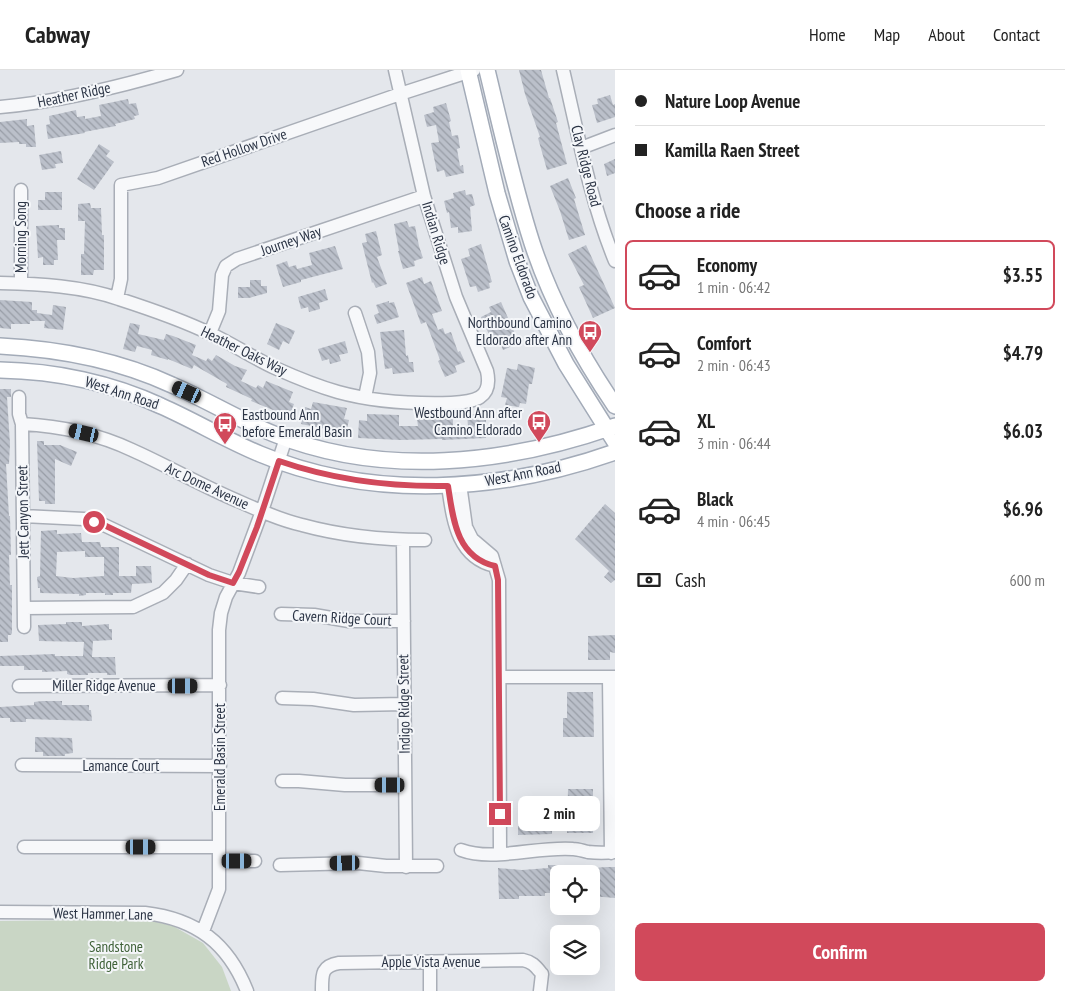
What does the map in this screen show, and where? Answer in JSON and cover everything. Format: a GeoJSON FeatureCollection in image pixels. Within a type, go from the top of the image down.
{"type":"FeatureCollection","features":[{"type":"Feature","properties":{"kind":"main road","name":"Camino Eldorado"},"geometry":{"type":"LineString","coordinates":[[487,70],[523,214],[539,262],[569,330],[615,406]]}},
{"type":"Feature","properties":{"kind":"main road","name":"Camino Eldorado"},"geometry":{"type":"LineString","coordinates":[[470,71],[497,193],[517,261],[532,297],[566,364],[611,428],[615,442]]}},
{"type":"Feature","properties":{"kind":"main road","name":"West Ann Road"},"geometry":{"type":"LineString","coordinates":[[0,346],[64,352],[101,360],[137,371],[171,384],[248,423],[286,438],[312,446],[360,456],[400,461],[435,461],[501,455],[565,442],[611,428]]}},
{"type":"Feature","properties":{"kind":"main road","name":"West Ann Road"},"geometry":{"type":"LineString","coordinates":[[0,370],[51,374],[109,387],[159,405],[218,436],[279,461],[328,476],[360,481],[397,485],[454,485],[502,480],[542,472],[615,452]]}},
{"type":"Feature","properties":{"kind":"street","name":"Heather Ridge"},"geometry":{"type":"LineString","coordinates":[[0,107],[28,104],[136,82],[177,70]]}},
{"type":"Feature","properties":{"kind":"street","name":"Indian Ridge"},"geometry":{"type":"LineString","coordinates":[[395,70],[424,196],[456,297],[487,370],[489,381],[486,391]]}},
{"type":"Feature","properties":{"kind":"street","name":"Clay Ridge Road"},"geometry":{"type":"LineString","coordinates":[[563,70],[600,220],[615,261]]}},
{"type":"Feature","properties":{"kind":"street","name":"Red Hollow Drive"},"geometry":{"type":"LineString","coordinates":[[117,298],[121,279],[121,185],[158,178],[470,71]]}},
{"type":"Feature","properties":{"kind":"street"},"geometry":{"type":"LineString","coordinates":[[581,148],[615,135]]}},
{"type":"Feature","properties":{"kind":"street","name":"Morning Song"},"geometry":{"type":"LineString","coordinates":[[20,190],[21,283]]}},
{"type":"Feature","properties":{"kind":"street","name":"Journey Way"},"geometry":{"type":"LineString","coordinates":[[210,333],[219,311],[222,275],[226,266],[237,259],[424,196]]}},
{"type":"Feature","properties":{"kind":"street","name":"Heather Oaks Way"},"geometry":{"type":"LineString","coordinates":[[0,283],[62,286],[117,298],[210,333],[275,368],[338,392],[418,404],[470,402],[479,398],[486,391]]}},
{"type":"Feature","properties":{"kind":"street"},"geometry":{"type":"LineString","coordinates":[[355,313],[368,352],[370,373],[366,397]]}},
{"type":"Feature","properties":{"kind":"street","name":"Jett Canyon Street"},"geometry":{"type":"LineString","coordinates":[[20,397],[22,424],[24,627]]}},
{"type":"Feature","properties":{"kind":"street","name":"Arc Dome Avenue"},"geometry":{"type":"LineString","coordinates":[[22,424],[62,428],[131,449],[201,484],[262,511],[301,525],[351,535],[425,540]]}},
{"type":"Feature","properties":{"kind":"street","name":"Emerald Basin Street"},"geometry":{"type":"LineString","coordinates":[[203,932],[219,889],[219,630],[221,613],[262,511],[286,438]]}},
{"type":"Feature","properties":{"kind":"street"},"geometry":{"type":"LineString","coordinates":[[454,485],[452,515],[459,538],[476,557],[486,564],[495,566],[498,580],[500,853]]}},
{"type":"Feature","properties":{"kind":"street"},"geometry":{"type":"LineString","coordinates":[[23,516],[84,519],[104,525],[209,575],[233,583],[259,587]]}},
{"type":"Feature","properties":{"kind":"street","name":"Indigo Ridge Street"},"geometry":{"type":"LineString","coordinates":[[403,540],[406,867]]}},
{"type":"Feature","properties":{"kind":"street"},"geometry":{"type":"LineString","coordinates":[[24,608],[133,607],[163,593],[176,580],[187,564]]}},
{"type":"Feature","properties":{"kind":"street","name":"Cavern Ridge Court"},"geometry":{"type":"LineString","coordinates":[[281,614],[314,615],[349,621],[404,621]]}},
{"type":"Feature","properties":{"kind":"street"},"geometry":{"type":"LineString","coordinates":[[461,850],[470,853],[519,854],[532,850],[574,849],[588,852],[613,853],[612,677],[500,678]]}},
{"type":"Feature","properties":{"kind":"street","name":"Miller Ridge Avenue"},"geometry":{"type":"LineString","coordinates":[[19,686],[220,685]]}},
{"type":"Feature","properties":{"kind":"street"},"geometry":{"type":"LineString","coordinates":[[282,698],[313,699],[354,705],[404,704]]}},
{"type":"Feature","properties":{"kind":"street","name":"Lamance Court"},"geometry":{"type":"LineString","coordinates":[[22,765],[220,766]]}},
{"type":"Feature","properties":{"kind":"street"},"geometry":{"type":"LineString","coordinates":[[282,781],[345,785],[405,785]]}},
{"type":"Feature","properties":{"kind":"street"},"geometry":{"type":"LineString","coordinates":[[24,847],[219,847]]}},
{"type":"Feature","properties":{"kind":"street"},"geometry":{"type":"LineString","coordinates":[[219,861],[255,861]]}},
{"type":"Feature","properties":{"kind":"street"},"geometry":{"type":"LineString","coordinates":[[280,865],[358,863],[406,867],[436,866]]}},
{"type":"Feature","properties":{"kind":"street","name":"West Hammer Lane"},"geometry":{"type":"LineString","coordinates":[[0,912],[145,913],[166,915],[190,924],[203,932],[225,952],[247,991]]}},
{"type":"Feature","properties":{"kind":"street","name":"Apple Vista Avenue"},"geometry":{"type":"LineString","coordinates":[[322,991],[322,974],[327,967],[339,963],[523,960],[535,965],[542,974],[543,979],[540,991]]}},
{"type":"Feature","properties":{"kind":"street"},"geometry":{"type":"LineString","coordinates":[[430,962],[430,991]]}},
{"type":"Feature","properties":{"kind":"green space","name":"Sandstone Ridge Park"},"geometry":{"type":"Polygon","coordinates":[[[148,920],[173,926],[203,943],[222,967],[231,991],[0,991],[0,921],[148,920]]]}},
{"type":"Feature","properties":{"kind":"building"},"geometry":{"type":"Polygon","coordinates":[[[519,70],[541,70],[558,122],[556,123],[567,164],[547,170],[538,138],[540,137],[519,70]]]}},
{"type":"Feature","properties":{"kind":"building"},"geometry":{"type":"Polygon","coordinates":[[[610,95],[613,105],[615,104],[615,117],[597,123],[592,105],[598,104],[597,99],[610,95]]]}},
{"type":"Feature","properties":{"kind":"building"},"geometry":{"type":"Polygon","coordinates":[[[128,99],[129,104],[136,103],[139,115],[134,116],[135,119],[115,124],[116,126],[48,139],[46,125],[50,124],[49,116],[76,110],[77,117],[85,116],[85,119],[101,116],[99,105],[128,99]]]}},
{"type":"Feature","properties":{"kind":"building"},"geometry":{"type":"Polygon","coordinates":[[[446,103],[451,121],[449,122],[452,136],[458,135],[460,148],[457,149],[460,166],[463,165],[464,173],[446,177],[444,170],[437,172],[431,143],[439,142],[436,125],[427,127],[424,115],[434,112],[433,107],[446,103]]]}},
{"type":"Feature","properties":{"kind":"building"},"geometry":{"type":"Polygon","coordinates":[[[27,119],[27,126],[34,125],[36,147],[26,147],[26,144],[19,144],[19,142],[0,143],[0,122],[27,119]]]}},
{"type":"Feature","properties":{"kind":"building"},"geometry":{"type":"Polygon","coordinates":[[[99,144],[110,151],[106,156],[114,162],[94,190],[77,179],[99,144]]]}},
{"type":"Feature","properties":{"kind":"building"},"geometry":{"type":"Polygon","coordinates":[[[61,151],[63,163],[55,164],[56,168],[42,170],[39,155],[61,151]]]}},
{"type":"Feature","properties":{"kind":"building"},"geometry":{"type":"Polygon","coordinates":[[[615,159],[615,173],[607,176],[604,164],[615,159]]]}},
{"type":"Feature","properties":{"kind":"building"},"geometry":{"type":"Polygon","coordinates":[[[568,178],[576,198],[574,199],[585,235],[569,240],[550,186],[568,178]]]}},
{"type":"Feature","properties":{"kind":"building"},"geometry":{"type":"Polygon","coordinates":[[[465,190],[466,195],[472,194],[475,205],[470,207],[472,231],[458,233],[458,227],[451,228],[449,212],[447,213],[444,201],[454,198],[453,193],[465,190]]]}},
{"type":"Feature","properties":{"kind":"building"},"geometry":{"type":"Polygon","coordinates":[[[45,192],[62,192],[62,210],[38,210],[38,200],[45,200],[45,192]]]}},
{"type":"Feature","properties":{"kind":"building"},"geometry":{"type":"Polygon","coordinates":[[[90,203],[91,208],[101,208],[102,235],[104,235],[104,270],[94,270],[93,275],[81,275],[81,254],[84,254],[85,221],[78,221],[78,204],[90,203]]]}},
{"type":"Feature","properties":{"kind":"building"},"geometry":{"type":"Polygon","coordinates":[[[407,221],[409,227],[415,226],[423,258],[414,261],[415,266],[403,269],[394,224],[407,221]]]}},
{"type":"Feature","properties":{"kind":"building"},"geometry":{"type":"Polygon","coordinates":[[[59,225],[59,228],[65,228],[65,240],[57,240],[58,260],[54,260],[54,265],[43,265],[43,257],[38,258],[36,226],[59,225]]]}},
{"type":"Feature","properties":{"kind":"building"},"geometry":{"type":"Polygon","coordinates":[[[376,231],[382,255],[377,257],[387,284],[376,288],[372,283],[362,243],[367,242],[365,234],[376,231]]]}},
{"type":"Feature","properties":{"kind":"building"},"geometry":{"type":"Polygon","coordinates":[[[481,244],[492,282],[489,283],[490,288],[478,292],[476,286],[470,287],[461,259],[470,256],[468,249],[481,244]]]}},
{"type":"Feature","properties":{"kind":"building"},"geometry":{"type":"Polygon","coordinates":[[[586,245],[615,308],[593,318],[579,287],[584,285],[568,254],[586,245]]]}},
{"type":"Feature","properties":{"kind":"building"},"geometry":{"type":"Polygon","coordinates":[[[335,246],[343,269],[301,280],[301,282],[283,287],[276,265],[287,261],[289,267],[296,265],[297,269],[312,265],[309,253],[335,246]]]}},
{"type":"Feature","properties":{"kind":"building"},"geometry":{"type":"Polygon","coordinates":[[[422,277],[424,284],[431,281],[442,311],[432,314],[438,330],[443,328],[445,334],[451,332],[458,352],[460,351],[465,362],[455,366],[457,372],[445,377],[426,322],[421,324],[406,283],[422,277]]]}},
{"type":"Feature","properties":{"kind":"building"},"geometry":{"type":"Polygon","coordinates":[[[250,280],[261,280],[261,286],[267,286],[267,293],[249,298],[238,298],[238,287],[250,287],[250,280]]]}},
{"type":"Feature","properties":{"kind":"building"},"geometry":{"type":"Polygon","coordinates":[[[325,289],[328,300],[319,303],[320,309],[309,312],[308,307],[301,309],[298,297],[325,289]]]}},
{"type":"Feature","properties":{"kind":"building"},"geometry":{"type":"Polygon","coordinates":[[[0,300],[32,302],[32,310],[37,310],[37,313],[52,315],[53,305],[66,307],[63,330],[44,328],[45,321],[30,321],[30,324],[11,324],[11,329],[0,328],[0,300]]]}},
{"type":"Feature","properties":{"kind":"building"},"geometry":{"type":"Polygon","coordinates":[[[389,301],[389,303],[394,302],[399,317],[377,324],[374,315],[379,313],[376,305],[389,301]]]}},
{"type":"Feature","properties":{"kind":"building"},"geometry":{"type":"Polygon","coordinates":[[[501,302],[519,343],[503,350],[500,343],[494,345],[481,317],[491,312],[489,307],[501,302]]]}},
{"type":"Feature","properties":{"kind":"building"},"geometry":{"type":"Polygon","coordinates":[[[130,323],[140,325],[138,334],[164,340],[166,334],[173,336],[196,345],[192,355],[206,361],[208,358],[212,361],[216,355],[235,366],[247,370],[241,381],[256,388],[258,385],[263,388],[266,381],[293,392],[289,402],[294,404],[290,415],[285,413],[282,419],[271,414],[273,410],[251,401],[252,399],[226,387],[227,384],[194,365],[192,369],[168,359],[151,355],[152,350],[137,346],[135,352],[123,349],[130,323]]]}},
{"type":"Feature","properties":{"kind":"building"},"geometry":{"type":"Polygon","coordinates":[[[276,323],[295,331],[289,344],[283,341],[279,350],[267,344],[276,323]]]}},
{"type":"Feature","properties":{"kind":"building"},"geometry":{"type":"Polygon","coordinates":[[[404,330],[406,356],[408,355],[409,362],[413,362],[414,372],[393,374],[392,368],[385,369],[380,332],[404,330]]]}},
{"type":"Feature","properties":{"kind":"building"},"geometry":{"type":"Polygon","coordinates":[[[345,341],[348,353],[339,355],[341,361],[330,364],[329,359],[322,361],[318,349],[345,341]]]}},
{"type":"Feature","properties":{"kind":"building"},"geometry":{"type":"Polygon","coordinates":[[[518,364],[535,368],[532,384],[529,384],[526,404],[520,403],[519,407],[505,405],[507,398],[501,397],[507,368],[517,370],[518,364]]]}},
{"type":"Feature","properties":{"kind":"building"},"geometry":{"type":"Polygon","coordinates":[[[0,389],[11,389],[11,397],[7,397],[10,444],[9,464],[6,464],[10,516],[10,585],[12,585],[12,633],[8,635],[8,642],[0,642],[0,389]]]}},
{"type":"Feature","properties":{"kind":"building"},"geometry":{"type":"Polygon","coordinates":[[[313,402],[347,408],[344,419],[349,420],[346,433],[301,424],[305,407],[311,409],[313,402]]]}},
{"type":"Feature","properties":{"kind":"building"},"geometry":{"type":"Polygon","coordinates":[[[367,414],[399,415],[399,426],[418,426],[417,419],[453,416],[453,426],[468,426],[467,414],[477,414],[477,420],[486,420],[486,438],[400,440],[358,438],[359,420],[367,421],[367,414]]]}},
{"type":"Feature","properties":{"kind":"building"},"geometry":{"type":"Polygon","coordinates":[[[37,441],[44,441],[44,445],[60,445],[77,452],[71,466],[55,459],[55,504],[45,504],[45,501],[39,501],[37,441]]]}},
{"type":"Feature","properties":{"kind":"building"},"geometry":{"type":"Polygon","coordinates":[[[605,504],[615,513],[615,580],[611,583],[604,577],[609,571],[575,539],[605,504]]]}},
{"type":"Feature","properties":{"kind":"building"},"geometry":{"type":"Polygon","coordinates":[[[57,530],[57,534],[81,533],[82,542],[100,542],[101,547],[119,547],[119,576],[136,576],[136,566],[151,566],[152,583],[132,584],[131,593],[113,593],[113,595],[86,593],[86,595],[79,596],[79,594],[40,593],[37,577],[40,576],[41,531],[57,530]],[[85,551],[57,552],[56,576],[73,578],[104,576],[104,557],[85,557],[85,551]]]}},
{"type":"Feature","properties":{"kind":"building"},"geometry":{"type":"Polygon","coordinates":[[[66,622],[82,622],[82,626],[109,624],[109,629],[112,629],[112,640],[93,641],[92,657],[115,657],[116,675],[88,673],[88,675],[70,675],[67,674],[67,671],[42,672],[42,670],[24,670],[24,666],[0,666],[0,656],[55,654],[55,656],[83,656],[84,642],[39,641],[38,625],[66,624],[66,622]]]}},
{"type":"Feature","properties":{"kind":"building"},"geometry":{"type":"Polygon","coordinates":[[[615,635],[615,653],[610,652],[610,660],[588,660],[588,636],[615,635]]]}},
{"type":"Feature","properties":{"kind":"building"},"geometry":{"type":"Polygon","coordinates":[[[567,692],[593,692],[594,737],[563,737],[563,718],[567,718],[567,692]]]}},
{"type":"Feature","properties":{"kind":"building"},"geometry":{"type":"Polygon","coordinates":[[[62,701],[62,705],[89,705],[92,721],[26,719],[26,722],[10,722],[10,718],[0,718],[0,707],[34,705],[34,702],[62,701]]]}},
{"type":"Feature","properties":{"kind":"building"},"geometry":{"type":"Polygon","coordinates":[[[35,737],[72,738],[73,753],[65,754],[65,756],[43,756],[43,752],[35,752],[35,737]]]}},
{"type":"Feature","properties":{"kind":"building"},"geometry":{"type":"Polygon","coordinates":[[[568,789],[593,789],[595,808],[593,808],[593,833],[567,833],[568,789]]]}},
{"type":"Feature","properties":{"kind":"building"},"geometry":{"type":"Polygon","coordinates":[[[524,813],[552,813],[552,834],[518,835],[518,826],[524,826],[524,813]]]}},
{"type":"Feature","properties":{"kind":"building"},"geometry":{"type":"Polygon","coordinates":[[[548,865],[550,865],[550,893],[545,893],[545,896],[519,896],[519,899],[499,899],[498,868],[522,870],[548,868],[548,865]]]}},
{"type":"Feature","properties":{"kind":"building"},"geometry":{"type":"Polygon","coordinates":[[[615,867],[615,898],[600,897],[600,868],[615,867]]]}},
{"type":"Feature","properties":{"kind":"place","name":"Northbound Camino Eldorado after Ann"},"geometry":{"type":"Point","coordinates":[590,353]}},
{"type":"Feature","properties":{"kind":"place","name":"Westbound Ann after Camino Eldorado"},"geometry":{"type":"Point","coordinates":[539,443]}},
{"type":"Feature","properties":{"kind":"place","name":"Eastbound Ann before Emerald Basin"},"geometry":{"type":"Point","coordinates":[225,445]}},
{"type":"Feature","properties":{"kind":"route"},"geometry":{"type":"LineString","coordinates":[[94,522],[209,575],[233,583],[257,527],[279,461],[328,476],[379,484],[448,486],[452,515],[459,538],[476,557],[486,564],[495,566],[498,580],[500,814]]}}]}
